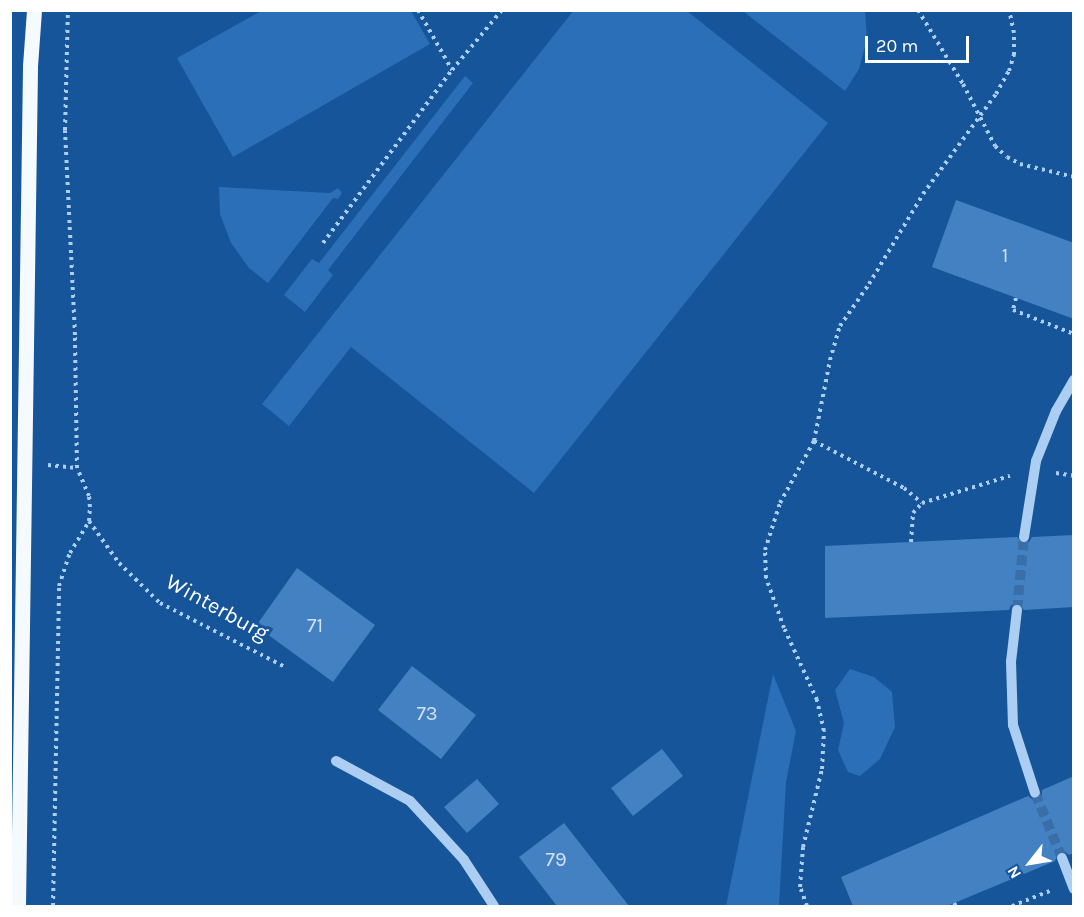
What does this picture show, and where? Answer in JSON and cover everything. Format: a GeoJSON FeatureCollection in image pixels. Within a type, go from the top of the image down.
{"type":"FeatureCollection","features":[{"type":"Feature","properties":{"kind":"main road"},"geometry":{"type":"LineString","coordinates":[[18,906],[30,66],[34,10]]}},
{"type":"Feature","properties":{"kind":"street"},"geometry":{"type":"LineString","coordinates":[[1024,537],[1033,471],[1056,411],[1074,380]]}},
{"type":"Feature","properties":{"kind":"street"},"geometry":{"type":"LineString","coordinates":[[1017,610],[1011,663],[1013,724],[1035,793]]}},
{"type":"Feature","properties":{"kind":"street"},"geometry":{"type":"LineString","coordinates":[[336,761],[410,801],[464,860],[494,906]]}},
{"type":"Feature","properties":{"kind":"street"},"geometry":{"type":"LineString","coordinates":[[1062,858],[1072,886]]}},
{"type":"Feature","properties":{"kind":"path"},"geometry":{"type":"LineString","coordinates":[[52,906],[59,586],[70,553],[89,521],[89,496],[77,468],[75,335],[65,130],[68,10]]}},
{"type":"Feature","properties":{"kind":"path"},"geometry":{"type":"LineString","coordinates":[[418,10],[452,70]]}},
{"type":"Feature","properties":{"kind":"path"},"geometry":{"type":"LineString","coordinates":[[323,243],[452,70],[502,10]]}},
{"type":"Feature","properties":{"kind":"path"},"geometry":{"type":"LineString","coordinates":[[918,10],[940,43],[995,146],[1007,157],[1020,164],[1074,177]]}},
{"type":"Feature","properties":{"kind":"path"},"geometry":{"type":"LineString","coordinates":[[807,906],[800,887],[804,847],[822,769],[824,731],[817,700],[784,628],[766,578],[765,550],[780,503],[814,441],[830,360],[840,326],[869,284],[923,194],[1005,79],[1014,55],[1014,33],[1009,10]]}},
{"type":"Feature","properties":{"kind":"path"},"geometry":{"type":"LineString","coordinates":[[1016,298],[1013,310],[1074,334]]}},
{"type":"Feature","properties":{"kind":"path"},"geometry":{"type":"LineString","coordinates":[[814,441],[904,488],[922,503]]}},
{"type":"Feature","properties":{"kind":"path"},"geometry":{"type":"LineString","coordinates":[[911,542],[914,513],[922,503],[993,480],[1033,471]]}},
{"type":"Feature","properties":{"kind":"path","name":"Winterburg"},"geometry":{"type":"LineString","coordinates":[[89,521],[119,563],[160,603],[285,667]]}},
{"type":"Feature","properties":{"kind":"path"},"geometry":{"type":"LineString","coordinates":[[1012,906],[1072,886]]}},
{"type":"Feature","properties":{"kind":"shaded area"},"geometry":{"type":"Polygon","coordinates":[[[574,10],[687,11],[828,123],[534,493],[351,347],[289,426],[262,404],[574,10]]]}},
{"type":"Feature","properties":{"kind":"shaded area"},"geometry":{"type":"Polygon","coordinates":[[[261,11],[411,11],[430,44],[233,157],[177,58],[261,11]]]}},
{"type":"Feature","properties":{"kind":"shaded area"},"geometry":{"type":"Polygon","coordinates":[[[743,11],[865,11],[867,39],[859,69],[845,91],[743,11]]]}},
{"type":"Feature","properties":{"kind":"shaded area"},"geometry":{"type":"Polygon","coordinates":[[[465,76],[473,83],[328,270],[333,275],[305,312],[284,295],[312,259],[319,263],[465,76]]]}},
{"type":"Feature","properties":{"kind":"shaded area"},"geometry":{"type":"Polygon","coordinates":[[[219,187],[330,193],[338,188],[342,193],[338,199],[333,198],[268,283],[249,268],[231,243],[220,214],[219,187]]]}},
{"type":"Feature","properties":{"kind":"shaded area"},"geometry":{"type":"Polygon","coordinates":[[[850,669],[874,677],[892,692],[895,727],[880,759],[860,776],[848,772],[838,750],[844,723],[835,690],[850,669]]]}},
{"type":"Feature","properties":{"kind":"shaded area"},"geometry":{"type":"Polygon","coordinates":[[[773,674],[796,731],[786,782],[779,906],[726,906],[773,674]]]}},
{"type":"Feature","properties":{"kind":"building"},"geometry":{"type":"Polygon","coordinates":[[[956,200],[1074,243],[1074,319],[932,267],[956,200]]]}},
{"type":"Feature","properties":{"kind":"building"},"geometry":{"type":"Polygon","coordinates":[[[1074,535],[1074,607],[1024,610],[1017,603],[1011,605],[1009,610],[825,618],[825,546],[1017,537],[1023,544],[1029,542],[1032,537],[1074,535]]]}},
{"type":"Feature","properties":{"kind":"building"},"geometry":{"type":"Polygon","coordinates":[[[297,568],[375,625],[333,682],[256,626],[297,568]]]}},
{"type":"Feature","properties":{"kind":"building"},"geometry":{"type":"Polygon","coordinates":[[[412,666],[476,715],[441,759],[378,710],[412,666]]]}},
{"type":"Feature","properties":{"kind":"building"},"geometry":{"type":"Polygon","coordinates":[[[662,749],[683,776],[633,816],[611,788],[662,749]]]}},
{"type":"Feature","properties":{"kind":"building"},"geometry":{"type":"Polygon","coordinates":[[[1074,776],[1074,853],[1069,855],[1064,851],[1059,851],[1055,861],[947,906],[853,906],[841,877],[1028,796],[1033,800],[1038,800],[1042,795],[1042,790],[1074,776]]]}},
{"type":"Feature","properties":{"kind":"building"},"geometry":{"type":"Polygon","coordinates":[[[477,779],[499,804],[467,833],[444,807],[477,779]]]}},
{"type":"Feature","properties":{"kind":"building"},"geometry":{"type":"Polygon","coordinates":[[[564,823],[629,906],[557,906],[519,857],[564,823]]]}},
{"type":"Feature","properties":{"kind":"tunnel"},"geometry":{"type":"LineString","coordinates":[[1017,610],[1024,537]]}},
{"type":"Feature","properties":{"kind":"tunnel"},"geometry":{"type":"LineString","coordinates":[[1035,793],[1062,858]]}}]}
